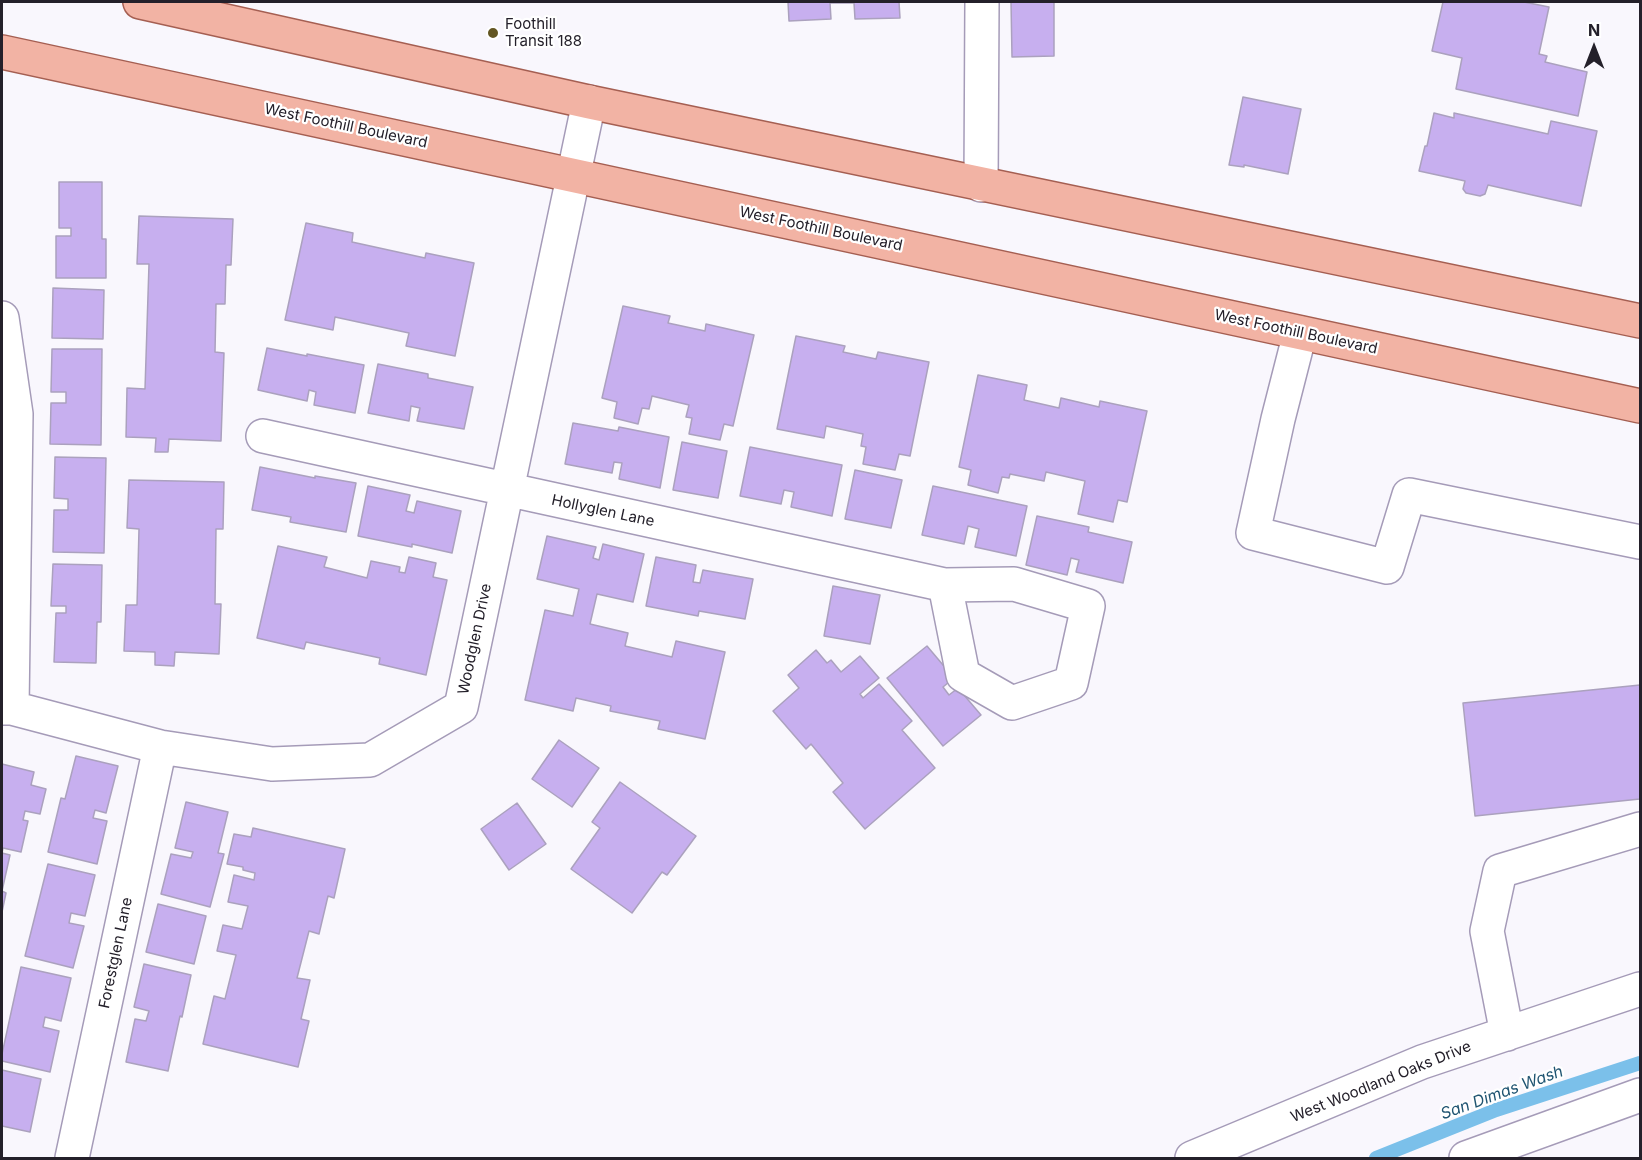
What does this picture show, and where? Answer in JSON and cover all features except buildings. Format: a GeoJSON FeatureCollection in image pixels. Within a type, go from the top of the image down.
{"type":"FeatureCollection","features":[{"type":"Feature","properties":{"kind":"main road"},"geometry":{"type":"LineString","coordinates":[[140,2],[589,102],[1641,321]]}},
{"type":"Feature","properties":{"kind":"main road","name":"West Foothill Boulevard"},"geometry":{"type":"LineString","coordinates":[[2,52],[1641,406]]}},
{"type":"Feature","properties":{"kind":"street"},"geometry":{"type":"LineString","coordinates":[[981,185],[982,2]]}},
{"type":"Feature","properties":{"kind":"street","name":"Woodglen Drive"},"geometry":{"type":"LineString","coordinates":[[7,708],[160,747],[272,764],[370,759],[460,707],[589,102]]}},
{"type":"Feature","properties":{"kind":"street"},"geometry":{"type":"LineString","coordinates":[[2,318],[16,414],[7,708]]}},
{"type":"Feature","properties":{"kind":"street"},"geometry":{"type":"LineString","coordinates":[[1300,333],[1278,418],[1253,533],[1387,567],[1409,495],[1641,542]]}},
{"type":"Feature","properties":{"kind":"street","name":"Hollyglen Lane"},"geometry":{"type":"LineString","coordinates":[[262,436],[945,585],[1014,584],[1088,606],[1071,683],[1012,703],[963,675],[945,585]]}},
{"type":"Feature","properties":{"kind":"street","name":"Forestglen Lane"},"geometry":{"type":"LineString","coordinates":[[72,1158],[160,747]]}},
{"type":"Feature","properties":{"kind":"street"},"geometry":{"type":"LineString","coordinates":[[1507,1034],[1487,931],[1500,871],[1641,829]]}},
{"type":"Feature","properties":{"kind":"street","name":"West Woodland Oaks Drive"},"geometry":{"type":"LineString","coordinates":[[1192,1158],[1422,1062],[1641,989]]}},
{"type":"Feature","properties":{"kind":"street"},"geometry":{"type":"LineString","coordinates":[[1466,1158],[1641,1095]]}},
{"type":"Feature","properties":{"kind":"waterway","name":"San Dimas Wash"},"geometry":{"type":"LineString","coordinates":[[1376,1158],[1496,1110],[1640,1063]]}},
{"type":"Feature","properties":{"kind":"place","name":"Foothill Transit 188"},"geometry":{"type":"Point","coordinates":[493,33]}}]}
